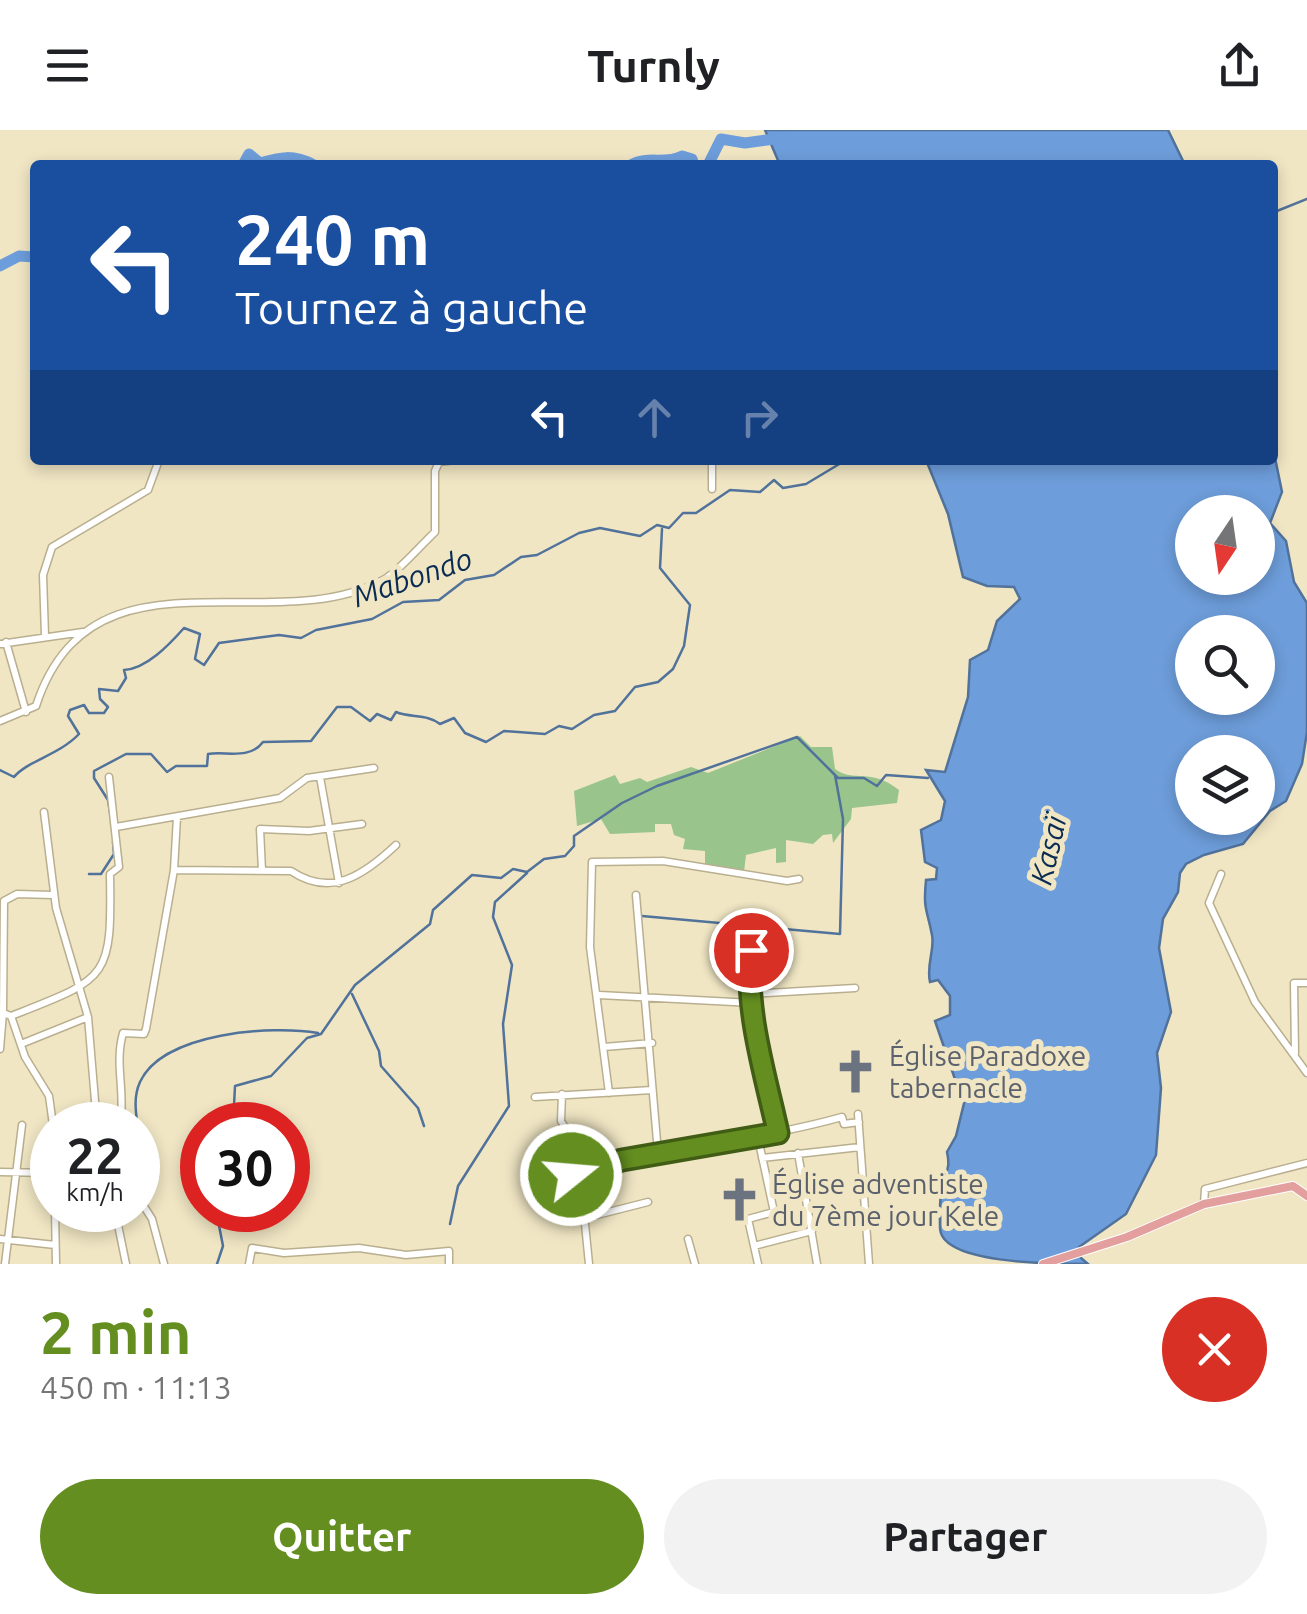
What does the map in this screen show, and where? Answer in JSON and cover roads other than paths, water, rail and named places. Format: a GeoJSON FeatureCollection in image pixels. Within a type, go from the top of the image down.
{"type":"FeatureCollection","features":[{"type":"Feature","properties":{"kind":"main road"},"geometry":{"type":"LineString","coordinates":[[1042,1264],[1204,1204],[1292,1186],[1307,1194]]}},
{"type":"Feature","properties":{"kind":"street"},"geometry":{"type":"LineString","coordinates":[[45,636],[43,575],[52,547],[148,490],[157,465]]}},
{"type":"Feature","properties":{"kind":"street"},"geometry":{"type":"LineString","coordinates":[[0,721],[36,706],[44,682],[85,632],[121,609],[330,595],[387,578],[435,532],[437,465]]}},
{"type":"Feature","properties":{"kind":"street"},"geometry":{"type":"LineString","coordinates":[[712,465],[712,489]]}},
{"type":"Feature","properties":{"kind":"street"},"geometry":{"type":"LineString","coordinates":[[26,712],[3,643],[85,632]]}},
{"type":"Feature","properties":{"kind":"street"},"geometry":{"type":"LineString","coordinates":[[116,828],[280,798],[307,778],[374,768]]}},
{"type":"Feature","properties":{"kind":"street"},"geometry":{"type":"LineString","coordinates":[[320,776],[339,884]]}},
{"type":"Feature","properties":{"kind":"street"},"geometry":{"type":"LineString","coordinates":[[7,1015],[81,988],[94,977],[111,938],[110,874],[119,867],[109,777]]}},
{"type":"Feature","properties":{"kind":"street"},"geometry":{"type":"LineString","coordinates":[[44,812],[54,895],[88,1017],[94,1102]]}},
{"type":"Feature","properties":{"kind":"street"},"geometry":{"type":"LineString","coordinates":[[123,1102],[116,1058],[123,1033],[144,1034],[146,1029],[174,870],[177,817]]}},
{"type":"Feature","properties":{"kind":"street"},"geometry":{"type":"LineString","coordinates":[[262,872],[260,829],[309,831],[362,824]]}},
{"type":"Feature","properties":{"kind":"street"},"geometry":{"type":"LineString","coordinates":[[174,870],[291,870],[303,880],[339,884],[372,867],[396,845]]}},
{"type":"Feature","properties":{"kind":"street"},"geometry":{"type":"LineString","coordinates":[[609,1093],[590,948],[592,862],[662,861],[787,881],[800,879]]}},
{"type":"Feature","properties":{"kind":"street"},"geometry":{"type":"LineString","coordinates":[[1221,874],[1209,903],[1255,1002],[1307,1072]]}},
{"type":"Feature","properties":{"kind":"street"},"geometry":{"type":"LineString","coordinates":[[0,1049],[7,1015],[4,901],[18,894],[54,895]]}},
{"type":"Feature","properties":{"kind":"street"},"geometry":{"type":"LineString","coordinates":[[636,894],[652,1044],[658,1153]]}},
{"type":"Feature","properties":{"kind":"street"},"geometry":{"type":"LineString","coordinates":[[751,950],[752,998],[778,1133]]}},
{"type":"Feature","properties":{"kind":"street"},"geometry":{"type":"LineString","coordinates":[[1294,1054],[1294,983],[1307,983]]}},
{"type":"Feature","properties":{"kind":"street"},"geometry":{"type":"LineString","coordinates":[[599,995],[752,998],[855,988]]}},
{"type":"Feature","properties":{"kind":"street"},"geometry":{"type":"LineString","coordinates":[[7,1015],[51,1102]]}},
{"type":"Feature","properties":{"kind":"street"},"geometry":{"type":"LineString","coordinates":[[21,1044],[88,1017]]}},
{"type":"Feature","properties":{"kind":"street"},"geometry":{"type":"LineString","coordinates":[[604,1047],[652,1044]]}},
{"type":"Feature","properties":{"kind":"street"},"geometry":{"type":"LineString","coordinates":[[536,1096],[652,1090]]}},
{"type":"Feature","properties":{"kind":"street"},"geometry":{"type":"LineString","coordinates":[[562,1094],[560,1120],[580,1219],[585,1224],[589,1264]]}},
{"type":"Feature","properties":{"kind":"street"},"geometry":{"type":"LineString","coordinates":[[571,1175],[658,1153],[758,1138],[842,1117],[844,1124],[858,1118],[869,1264]]}},
{"type":"Feature","properties":{"kind":"street"},"geometry":{"type":"LineString","coordinates":[[5,1264],[4,1240],[22,1125]]}},
{"type":"Feature","properties":{"kind":"street"},"geometry":{"type":"LineString","coordinates":[[758,1138],[774,1212],[748,1218],[758,1264]]}},
{"type":"Feature","properties":{"kind":"street"},"geometry":{"type":"LineString","coordinates":[[762,1158],[860,1147]]}},
{"type":"Feature","properties":{"kind":"street"},"geometry":{"type":"LineString","coordinates":[[798,1153],[817,1264]]}},
{"type":"Feature","properties":{"kind":"street"},"geometry":{"type":"LineString","coordinates":[[1204,1204],[1205,1189],[1307,1163]]}},
{"type":"Feature","properties":{"kind":"street"},"geometry":{"type":"LineString","coordinates":[[0,1172],[30,1174]]}},
{"type":"Feature","properties":{"kind":"street"},"geometry":{"type":"LineString","coordinates":[[580,1219],[595,1219],[648,1202]]}},
{"type":"Feature","properties":{"kind":"street"},"geometry":{"type":"LineString","coordinates":[[754,1246],[812,1231]]}},
{"type":"Feature","properties":{"kind":"street"},"geometry":{"type":"LineString","coordinates":[[55,1232],[56,1264]]}},
{"type":"Feature","properties":{"kind":"street"},"geometry":{"type":"LineString","coordinates":[[119,1232],[126,1264]]}},
{"type":"Feature","properties":{"kind":"street"},"geometry":{"type":"LineString","coordinates":[[156,1232],[164,1264]]}},
{"type":"Feature","properties":{"kind":"street"},"geometry":{"type":"LineString","coordinates":[[688,1239],[695,1264]]}},
{"type":"Feature","properties":{"kind":"street"},"geometry":{"type":"LineString","coordinates":[[4,1240],[55,1245]]}},
{"type":"Feature","properties":{"kind":"street"},"geometry":{"type":"LineString","coordinates":[[249,1264],[252,1248],[284,1253],[360,1248],[406,1256],[449,1251],[449,1264]]}},
{"type":"Feature","properties":{"kind":"water"},"geometry":{"type":"Polygon","coordinates":[[[765,130],[1168,130],[1183,160],[778,160],[765,130]]]}},
{"type":"Feature","properties":{"kind":"water","name":"Kasaï"},"geometry":{"type":"Polygon","coordinates":[[[928,465],[1276,465],[1282,492],[1275,510],[1275,495],[1175,495],[1175,595],[1275,595],[1275,529],[1286,541],[1294,582],[1307,603],[1307,732],[1302,764],[1286,801],[1275,808],[1275,735],[1175,735],[1175,835],[1250,835],[1243,844],[1186,864],[1180,873],[1178,892],[1163,919],[1159,948],[1171,1012],[1157,1053],[1161,1088],[1156,1155],[1126,1214],[1079,1247],[1081,1258],[1088,1264],[977,1255],[945,1239],[940,1227],[947,1152],[956,1136],[966,1095],[957,1085],[935,1021],[950,1015],[950,996],[938,980],[930,982],[929,976],[933,940],[925,890],[926,880],[936,879],[937,868],[925,862],[921,830],[941,820],[945,801],[926,770],[945,772],[968,697],[970,660],[988,650],[997,621],[1020,599],[1014,587],[987,586],[963,577],[948,514],[928,465]]]}},
{"type":"Feature","properties":{"kind":"waterway","name":"Mabondo"},"geometry":{"type":"LineString","coordinates":[[710,160],[721,139],[745,143],[781,138]]}},
{"type":"Feature","properties":{"kind":"waterway"},"geometry":{"type":"LineString","coordinates":[[246,160],[249,154],[256,160]]}},
{"type":"Feature","properties":{"kind":"waterway","name":"Mabondo"},"geometry":{"type":"LineString","coordinates":[[669,160],[682,156],[692,160]]}},
{"type":"Feature","properties":{"kind":"waterway"},"geometry":{"type":"LineString","coordinates":[[270,160],[302,160]]}},
{"type":"Feature","properties":{"kind":"waterway"},"geometry":{"type":"LineString","coordinates":[[1278,211],[1307,199]]}},
{"type":"Feature","properties":{"kind":"waterway"},"geometry":{"type":"LineString","coordinates":[[0,266],[19,256],[30,257]]}},
{"type":"Feature","properties":{"kind":"waterway","name":"Mabondo"},"geometry":{"type":"LineString","coordinates":[[0,770],[14,777],[71,741],[79,734],[68,716],[70,710],[84,705],[89,713],[104,713],[108,707],[100,699],[99,689],[118,691],[126,678],[124,670],[149,661],[184,628],[200,634],[195,659],[204,665],[219,643],[279,635],[301,638],[316,630],[372,619],[403,602],[439,600],[465,580],[494,575],[521,557],[537,555],[579,533],[600,528],[640,536],[657,525],[669,528],[683,513],[696,513],[730,490],[760,492],[774,480],[783,488],[806,484],[838,465]]}},
{"type":"Feature","properties":{"kind":"waterway"},"geometry":{"type":"LineString","coordinates":[[112,824],[108,800],[94,778],[94,771],[126,754],[151,754],[167,772],[176,766],[207,766],[208,754],[244,753],[263,742],[311,741],[337,707],[351,707],[370,721],[377,714],[391,720],[396,712],[440,724],[454,718],[465,733],[486,742],[504,731],[545,734],[559,726],[572,729],[594,715],[615,711],[635,687],[658,682],[673,669],[684,646],[690,605],[660,568],[662,529]]}},
{"type":"Feature","properties":{"kind":"waterway"},"geometry":{"type":"LineString","coordinates":[[234,1102],[235,1086],[271,1076],[307,1038],[321,1034],[355,985],[430,924],[433,910],[472,875],[501,878],[513,869],[527,872],[544,859],[565,856],[574,846],[574,836],[622,803],[657,786],[797,737],[838,778],[864,778],[877,786],[886,775],[928,778]]}},
{"type":"Feature","properties":{"kind":"waterway"},"geometry":{"type":"LineString","coordinates":[[642,916],[840,934],[843,819],[835,775]]}},
{"type":"Feature","properties":{"kind":"waterway"},"geometry":{"type":"LineString","coordinates":[[89,874],[101,874],[114,854],[113,842]]}},
{"type":"Feature","properties":{"kind":"waterway"},"geometry":{"type":"LineString","coordinates":[[450,1224],[458,1186],[509,1106],[503,1024],[512,965],[493,917],[495,902],[527,873]]}},
{"type":"Feature","properties":{"kind":"waterway"},"geometry":{"type":"LineString","coordinates":[[352,994],[379,1051],[381,1066],[418,1108],[424,1126]]}},
{"type":"Feature","properties":{"kind":"waterway"},"geometry":{"type":"LineString","coordinates":[[136,1102],[140,1082],[152,1065],[195,1042],[274,1030],[318,1033]]}},
{"type":"Feature","properties":{"kind":"waterway"},"geometry":{"type":"LineString","coordinates":[[217,1264],[223,1246],[220,1232]]}},
{"type":"Feature","properties":{"kind":"place","name":"Église Paradoxe tabernacle"},"geometry":{"type":"Point","coordinates":[856,1071]}},
{"type":"Feature","properties":{"kind":"place","name":"Église adventiste du 7ème jour Kele"},"geometry":{"type":"Point","coordinates":[739,1199]}}]}
